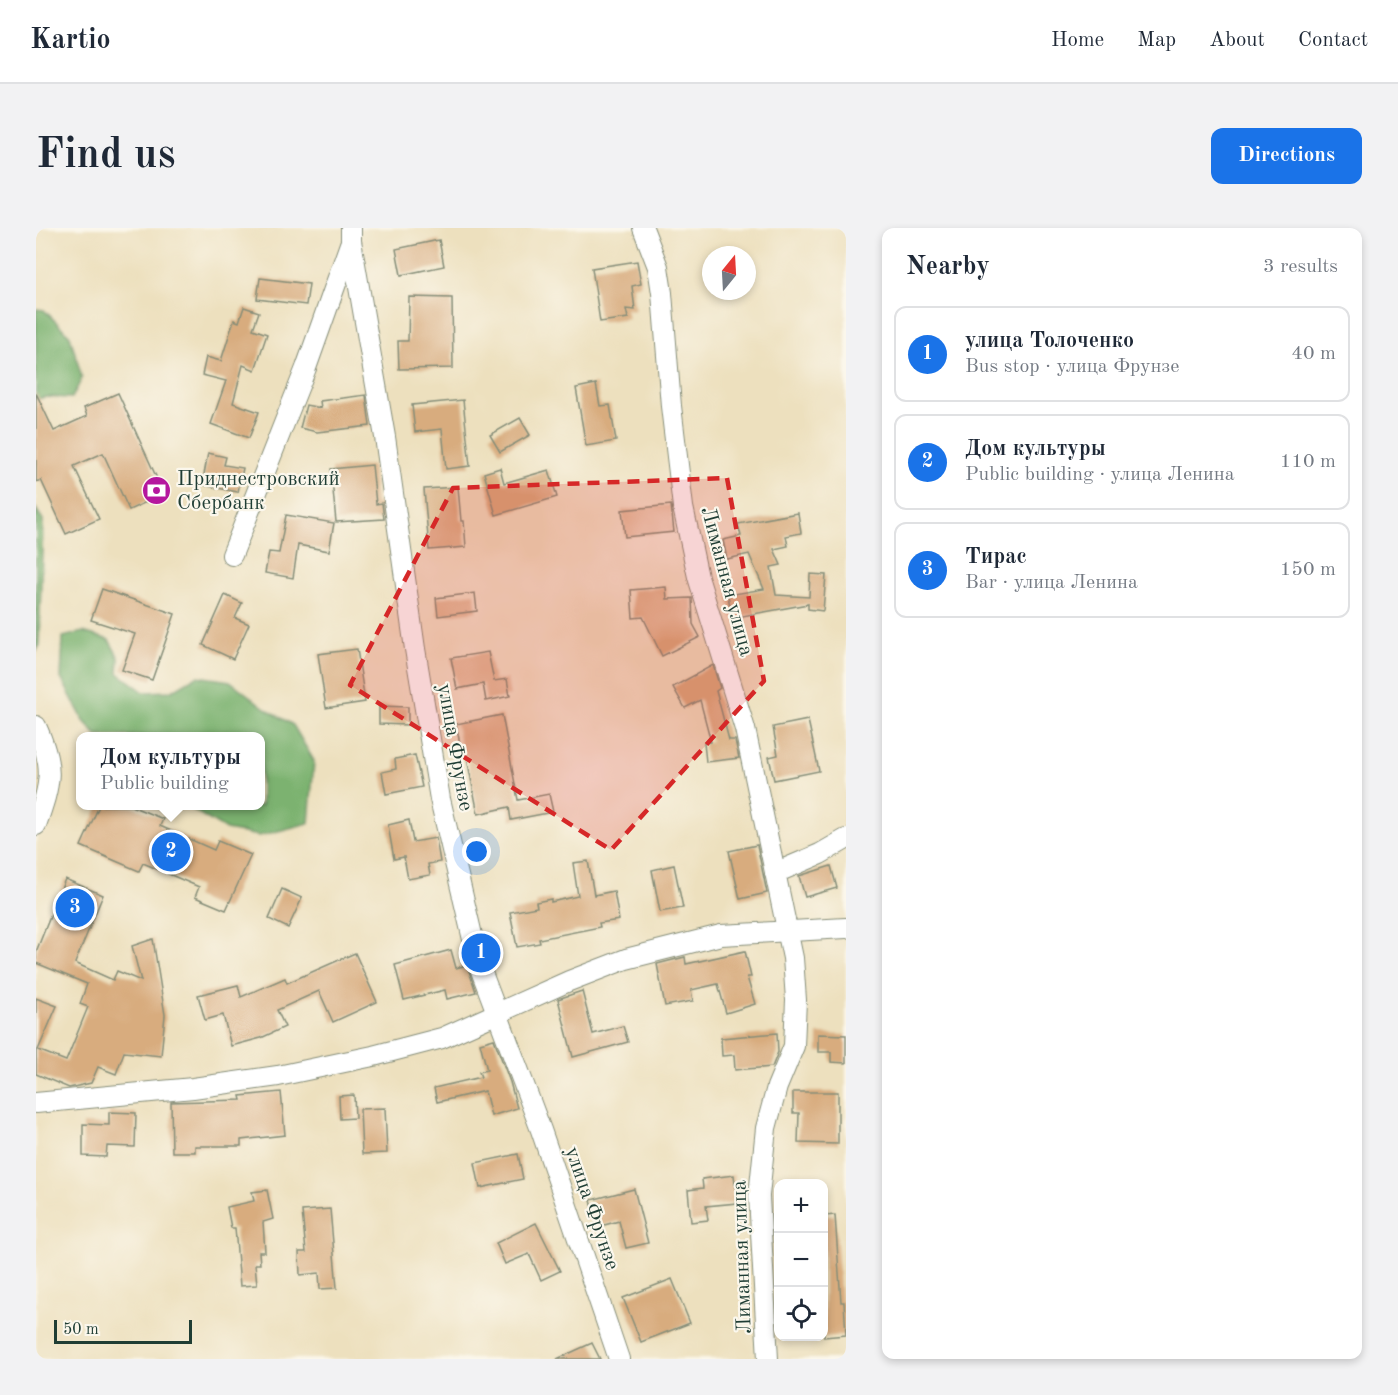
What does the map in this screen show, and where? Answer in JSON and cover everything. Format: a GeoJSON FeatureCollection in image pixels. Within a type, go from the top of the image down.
{"type":"FeatureCollection","features":[{"type":"Feature","properties":{"kind":"street","name":"Лиманная улица"},"geometry":{"type":"LineString","coordinates":[[643,228],[658,267],[662,293],[671,406],[683,507],[698,577],[745,729],[793,958],[796,1000],[794,1046],[777,1087],[766,1128],[759,1196],[768,1359]]}},
{"type":"Feature","properties":{"kind":"street"},"geometry":{"type":"LineString","coordinates":[[232,555],[306,368],[351,235]]}},
{"type":"Feature","properties":{"kind":"street","name":"улица Фрунзе"},"geometry":{"type":"LineString","coordinates":[[351,235],[385,437],[415,649],[440,799],[479,964],[541,1130],[619,1359]]}},
{"type":"Feature","properties":{"kind":"street"},"geometry":{"type":"LineString","coordinates":[[36,726],[45,747],[50,776],[48,792],[36,825]]}},
{"type":"Feature","properties":{"kind":"street"},"geometry":{"type":"LineString","coordinates":[[775,873],[820,854],[846,839]]}},
{"type":"Feature","properties":{"kind":"street"},"geometry":{"type":"LineString","coordinates":[[36,1103],[193,1088],[278,1076],[373,1056],[442,1038],[626,959],[721,935],[846,928]]}},
{"type":"Feature","properties":{"kind":"highlighted area"},"geometry":{"type":"Polygon","coordinates":[[[727,478],[764,681],[611,850],[350,685],[453,488],[727,478]]]}},
{"type":"Feature","properties":{"kind":"green space"},"geometry":{"type":"Polygon","coordinates":[[[36,309],[44,310],[70,336],[82,378],[72,398],[36,399],[36,309]]]}},
{"type":"Feature","properties":{"kind":"green space"},"geometry":{"type":"Polygon","coordinates":[[[36,509],[43,520],[39,645],[36,650],[36,509]]]}},
{"type":"Feature","properties":{"kind":"green space"},"geometry":{"type":"Polygon","coordinates":[[[83,632],[109,640],[119,658],[118,673],[144,692],[172,691],[197,676],[230,681],[265,708],[293,725],[314,761],[309,823],[259,836],[226,830],[194,810],[265,810],[265,732],[94,732],[84,721],[61,678],[63,637],[83,632]]]}},
{"type":"Feature","properties":{"kind":"building"},"geometry":{"type":"Polygon","coordinates":[[[439,240],[444,266],[401,275],[396,249],[439,240]]]}},
{"type":"Feature","properties":{"kind":"building"},"geometry":{"type":"Polygon","coordinates":[[[637,261],[641,284],[632,286],[635,310],[626,309],[628,318],[600,322],[592,268],[637,261]]]}},
{"type":"Feature","properties":{"kind":"building"},"geometry":{"type":"Polygon","coordinates":[[[260,278],[309,284],[306,305],[257,299],[260,278]]]}},
{"type":"Feature","properties":{"kind":"building"},"geometry":{"type":"Polygon","coordinates":[[[409,297],[452,298],[453,368],[399,369],[398,341],[408,341],[409,297]]]}},
{"type":"Feature","properties":{"kind":"building"},"geometry":{"type":"Polygon","coordinates":[[[244,307],[259,312],[253,329],[267,334],[255,370],[243,365],[233,403],[259,412],[249,438],[211,424],[226,381],[202,375],[206,357],[221,361],[234,320],[239,322],[244,307]]]}},
{"type":"Feature","properties":{"kind":"building"},"geometry":{"type":"Polygon","coordinates":[[[596,384],[600,406],[610,405],[616,441],[586,446],[576,388],[596,384]]]}},
{"type":"Feature","properties":{"kind":"building"},"geometry":{"type":"Polygon","coordinates":[[[36,393],[54,431],[87,416],[84,408],[118,393],[164,494],[129,510],[103,453],[74,466],[99,519],[66,534],[41,480],[36,482],[36,393]]]}},
{"type":"Feature","properties":{"kind":"building"},"geometry":{"type":"Polygon","coordinates":[[[366,395],[370,426],[317,432],[300,428],[306,405],[321,408],[320,401],[366,395]]]}},
{"type":"Feature","properties":{"kind":"building"},"geometry":{"type":"Polygon","coordinates":[[[463,400],[470,466],[446,469],[442,429],[415,432],[412,405],[463,400]]]}},
{"type":"Feature","properties":{"kind":"building"},"geometry":{"type":"Polygon","coordinates":[[[520,418],[530,435],[500,452],[490,435],[520,418]]]}},
{"type":"Feature","properties":{"kind":"building"},"geometry":{"type":"Polygon","coordinates":[[[208,453],[226,457],[224,465],[243,468],[238,492],[202,485],[208,453]]]}},
{"type":"Feature","properties":{"kind":"building"},"geometry":{"type":"Polygon","coordinates":[[[372,465],[376,504],[382,503],[384,519],[336,522],[331,469],[372,465]]]}},
{"type":"Feature","properties":{"kind":"building"},"geometry":{"type":"Polygon","coordinates":[[[500,468],[504,483],[549,470],[557,497],[496,515],[484,473],[500,468]]]}},
{"type":"Feature","properties":{"kind":"building"},"geometry":{"type":"Polygon","coordinates":[[[458,487],[466,547],[429,550],[424,489],[458,487]]]}},
{"type":"Feature","properties":{"kind":"building"},"geometry":{"type":"Polygon","coordinates":[[[671,505],[674,532],[625,537],[622,510],[671,505]]]}},
{"type":"Feature","properties":{"kind":"building"},"geometry":{"type":"Polygon","coordinates":[[[798,513],[801,533],[786,536],[788,546],[774,549],[781,565],[771,567],[776,595],[809,597],[810,574],[826,575],[823,611],[808,609],[808,604],[732,618],[728,595],[764,589],[749,554],[727,559],[723,540],[741,536],[738,524],[798,513]]]}},
{"type":"Feature","properties":{"kind":"building"},"geometry":{"type":"Polygon","coordinates":[[[286,515],[334,523],[329,551],[298,545],[293,578],[265,573],[269,552],[279,553],[286,515]]]}},
{"type":"Feature","properties":{"kind":"building"},"geometry":{"type":"Polygon","coordinates":[[[666,587],[667,599],[692,598],[693,624],[700,637],[662,656],[643,617],[633,618],[631,590],[666,587]]]}},
{"type":"Feature","properties":{"kind":"building"},"geometry":{"type":"Polygon","coordinates":[[[102,589],[175,614],[152,680],[122,670],[135,634],[91,620],[102,589]]]}},
{"type":"Feature","properties":{"kind":"building"},"geometry":{"type":"Polygon","coordinates":[[[475,593],[477,611],[438,616],[436,598],[475,593]]]}},
{"type":"Feature","properties":{"kind":"building"},"geometry":{"type":"Polygon","coordinates":[[[225,595],[242,603],[235,618],[249,624],[233,659],[203,645],[225,595]]]}},
{"type":"Feature","properties":{"kind":"building"},"geometry":{"type":"Polygon","coordinates":[[[357,649],[365,702],[326,708],[318,654],[357,649]]]}},
{"type":"Feature","properties":{"kind":"building"},"geometry":{"type":"Polygon","coordinates":[[[488,652],[494,681],[507,679],[510,696],[486,701],[483,684],[457,689],[451,658],[488,652]]]}},
{"type":"Feature","properties":{"kind":"building"},"geometry":{"type":"Polygon","coordinates":[[[713,665],[720,688],[716,691],[729,740],[735,740],[739,758],[706,762],[704,743],[711,742],[700,700],[685,708],[673,687],[713,665]]]}},
{"type":"Feature","properties":{"kind":"building"},"geometry":{"type":"Polygon","coordinates":[[[379,706],[408,707],[408,725],[379,724],[379,706]]]}},
{"type":"Feature","properties":{"kind":"building"},"geometry":{"type":"Polygon","coordinates":[[[502,715],[518,800],[549,794],[553,812],[511,820],[509,807],[478,814],[466,753],[462,754],[456,724],[502,715]]]}},
{"type":"Feature","properties":{"kind":"building"},"geometry":{"type":"Polygon","coordinates":[[[808,720],[819,771],[774,780],[769,757],[778,755],[773,727],[808,720]]]}},
{"type":"Feature","properties":{"kind":"building"},"geometry":{"type":"Polygon","coordinates":[[[415,755],[422,787],[386,794],[382,772],[396,769],[395,759],[415,755]]]}},
{"type":"Feature","properties":{"kind":"building"},"geometry":{"type":"Polygon","coordinates":[[[97,810],[141,810],[163,819],[160,826],[214,850],[218,841],[251,855],[226,910],[195,897],[199,887],[143,863],[139,871],[81,846],[97,810]]]}},
{"type":"Feature","properties":{"kind":"building"},"geometry":{"type":"Polygon","coordinates":[[[409,820],[413,842],[436,838],[440,862],[428,864],[430,875],[408,879],[404,857],[394,859],[388,825],[409,820]]]}},
{"type":"Feature","properties":{"kind":"building"},"geometry":{"type":"Polygon","coordinates":[[[757,845],[767,893],[740,899],[729,851],[757,845]]]}},
{"type":"Feature","properties":{"kind":"building"},"geometry":{"type":"Polygon","coordinates":[[[588,861],[594,895],[614,891],[619,920],[599,923],[600,927],[539,939],[540,943],[517,947],[510,912],[537,907],[536,902],[551,899],[551,902],[578,896],[573,863],[588,861]]]}},
{"type":"Feature","properties":{"kind":"building"},"geometry":{"type":"Polygon","coordinates":[[[674,865],[683,908],[660,912],[652,870],[674,865]]]}},
{"type":"Feature","properties":{"kind":"building"},"geometry":{"type":"Polygon","coordinates":[[[831,866],[837,888],[805,897],[799,876],[831,866]]]}},
{"type":"Feature","properties":{"kind":"building"},"geometry":{"type":"Polygon","coordinates":[[[65,879],[103,895],[75,963],[113,980],[117,971],[141,981],[132,946],[153,939],[165,1015],[161,1056],[124,1052],[116,1074],[98,1067],[91,1083],[69,1088],[36,1074],[36,998],[57,1006],[38,1050],[66,1061],[88,1007],[80,1004],[87,984],[36,963],[36,952],[65,879]]]}},
{"type":"Feature","properties":{"kind":"building"},"geometry":{"type":"Polygon","coordinates":[[[282,889],[302,898],[288,928],[269,919],[282,889]]]}},
{"type":"Feature","properties":{"kind":"building"},"geometry":{"type":"Polygon","coordinates":[[[451,950],[456,968],[467,965],[476,992],[447,999],[445,990],[404,1000],[395,965],[451,950]]]}},
{"type":"Feature","properties":{"kind":"building"},"geometry":{"type":"Polygon","coordinates":[[[745,951],[751,977],[747,977],[755,1004],[726,1013],[718,984],[691,990],[693,1001],[665,1006],[657,964],[685,957],[686,964],[745,951]]]}},
{"type":"Feature","properties":{"kind":"building"},"geometry":{"type":"Polygon","coordinates":[[[355,953],[377,1002],[333,1022],[319,991],[277,1010],[285,1027],[261,1038],[231,1046],[223,1015],[205,1020],[198,995],[238,985],[241,997],[285,978],[287,983],[355,953]]]}},
{"type":"Feature","properties":{"kind":"building"},"geometry":{"type":"Polygon","coordinates":[[[582,991],[593,1034],[623,1026],[628,1042],[573,1057],[558,999],[582,991]]]}},
{"type":"Feature","properties":{"kind":"building"},"geometry":{"type":"Polygon","coordinates":[[[777,1033],[778,1052],[772,1067],[735,1070],[734,1055],[722,1056],[721,1038],[777,1033]]]}},
{"type":"Feature","properties":{"kind":"building"},"geometry":{"type":"Polygon","coordinates":[[[818,1034],[846,1035],[846,1063],[831,1062],[831,1052],[818,1052],[818,1034]]]}},
{"type":"Feature","properties":{"kind":"building"},"geometry":{"type":"Polygon","coordinates":[[[494,1039],[517,1108],[491,1116],[485,1091],[437,1102],[434,1088],[481,1077],[479,1072],[487,1070],[480,1043],[494,1039]]]}},
{"type":"Feature","properties":{"kind":"building"},"geometry":{"type":"Polygon","coordinates":[[[281,1092],[285,1135],[241,1140],[241,1146],[195,1146],[195,1152],[172,1152],[171,1102],[241,1100],[240,1096],[281,1092]]]}},
{"type":"Feature","properties":{"kind":"building"},"geometry":{"type":"Polygon","coordinates":[[[793,1092],[838,1092],[838,1144],[798,1143],[799,1113],[793,1113],[793,1092]]]}},
{"type":"Feature","properties":{"kind":"building"},"geometry":{"type":"Polygon","coordinates":[[[354,1095],[355,1118],[340,1119],[339,1096],[354,1095]]]}},
{"type":"Feature","properties":{"kind":"building"},"geometry":{"type":"Polygon","coordinates":[[[385,1108],[387,1153],[362,1154],[360,1109],[385,1108]]]}},
{"type":"Feature","properties":{"kind":"building"},"geometry":{"type":"Polygon","coordinates":[[[109,1112],[136,1113],[135,1147],[107,1146],[106,1157],[83,1156],[83,1124],[109,1125],[109,1112]]]}},
{"type":"Feature","properties":{"kind":"building"},"geometry":{"type":"Polygon","coordinates":[[[518,1154],[523,1179],[480,1188],[475,1163],[518,1154]]]}},
{"type":"Feature","properties":{"kind":"building"},"geometry":{"type":"Polygon","coordinates":[[[734,1175],[737,1203],[706,1206],[708,1220],[691,1222],[688,1190],[703,1188],[702,1179],[734,1175]]]}},
{"type":"Feature","properties":{"kind":"building"},"geometry":{"type":"Polygon","coordinates":[[[634,1189],[648,1243],[626,1248],[619,1221],[597,1227],[591,1200],[634,1189]]]}},
{"type":"Feature","properties":{"kind":"building"},"geometry":{"type":"Polygon","coordinates":[[[267,1190],[273,1219],[263,1222],[265,1252],[259,1252],[260,1264],[255,1264],[257,1285],[240,1286],[235,1228],[231,1228],[227,1207],[254,1201],[252,1192],[267,1190]]]}},
{"type":"Feature","properties":{"kind":"building"},"geometry":{"type":"Polygon","coordinates":[[[330,1209],[337,1288],[320,1289],[319,1273],[300,1275],[299,1252],[306,1252],[302,1211],[330,1209]]]}},
{"type":"Feature","properties":{"kind":"building"},"geometry":{"type":"Polygon","coordinates":[[[835,1215],[841,1302],[844,1302],[846,1335],[828,1337],[828,1233],[828,1216],[835,1215]]]}},
{"type":"Feature","properties":{"kind":"building"},"geometry":{"type":"Polygon","coordinates":[[[536,1223],[560,1271],[541,1280],[529,1254],[505,1264],[496,1243],[536,1223]]]}},
{"type":"Feature","properties":{"kind":"building"},"geometry":{"type":"Polygon","coordinates":[[[672,1279],[690,1323],[641,1342],[623,1298],[672,1279]]]}},
{"type":"Feature","properties":{"kind":"building"},"geometry":{"type":"Polygon","coordinates":[[[592,1343],[600,1359],[557,1359],[592,1343]]]}},
{"type":"Feature","properties":{"kind":"place","name":"Приднестровский Сбербанк"},"geometry":{"type":"Point","coordinates":[156,490]}},
{"type":"Feature","properties":{"kind":"place","name":"Дом культуры"},"geometry":{"type":"Point","coordinates":[171,852]}},
{"type":"Feature","properties":{"kind":"place","name":"Тирас"},"geometry":{"type":"Point","coordinates":[75,908]}},
{"type":"Feature","properties":{"kind":"place","name":"улица Толоченко"},"geometry":{"type":"Point","coordinates":[481,953]}}]}
